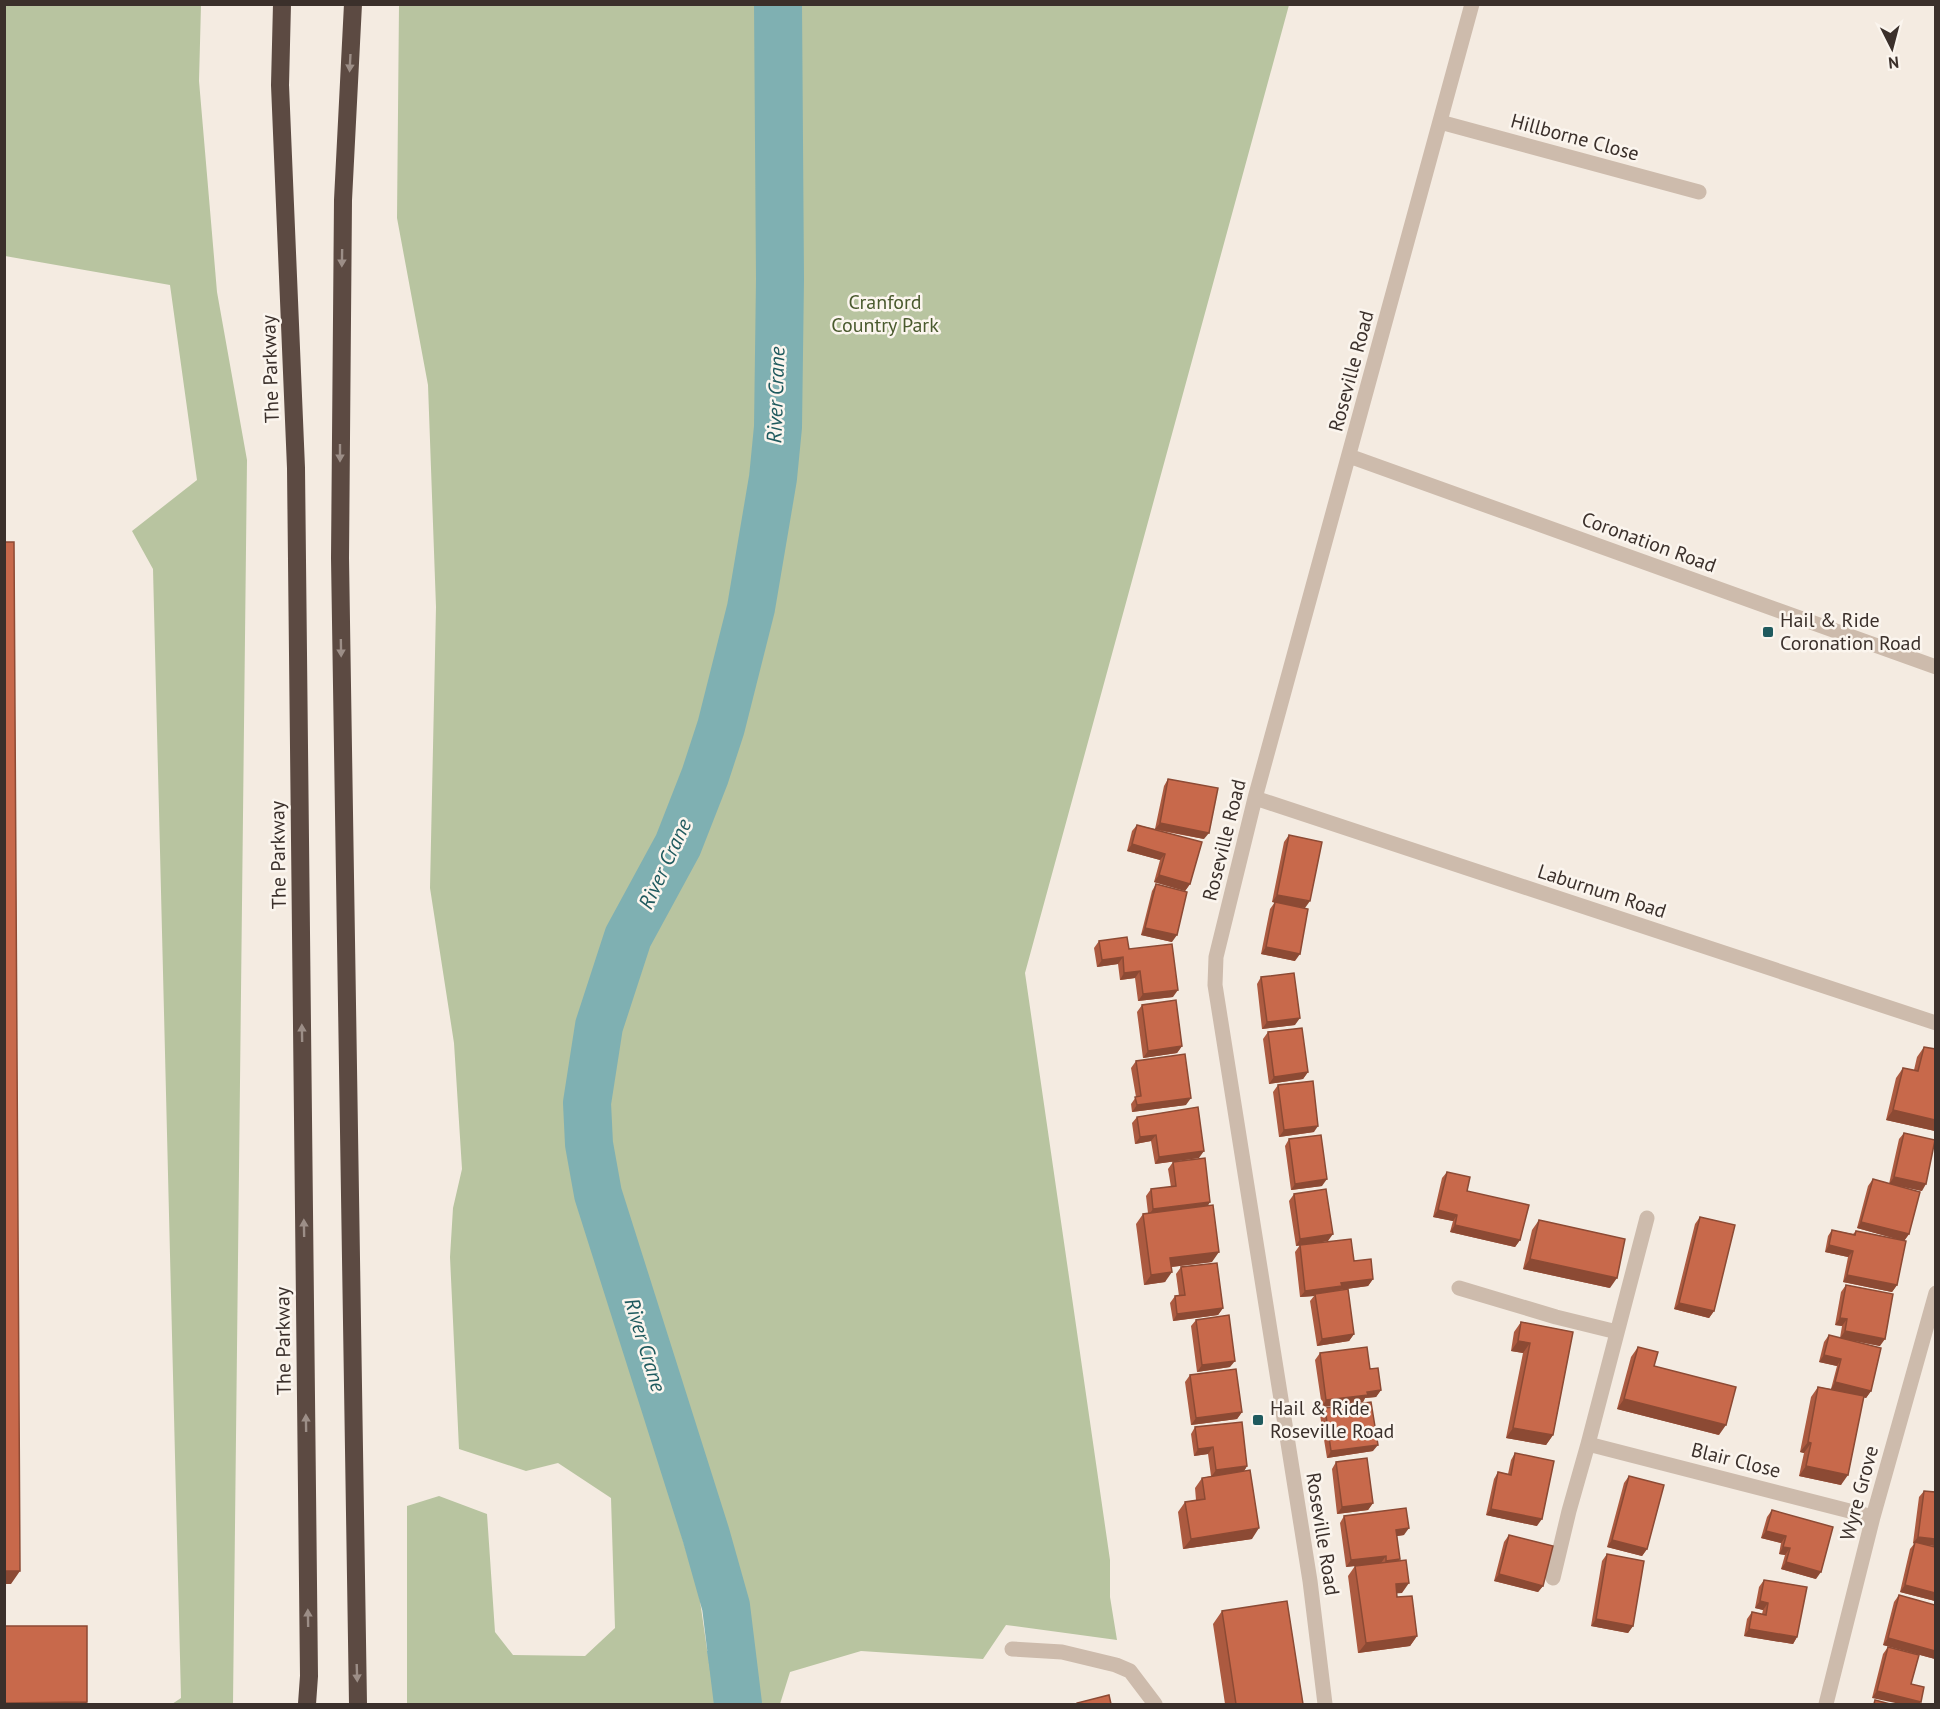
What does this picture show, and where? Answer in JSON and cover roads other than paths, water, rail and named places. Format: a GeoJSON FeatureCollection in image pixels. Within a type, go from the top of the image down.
{"type":"FeatureCollection","features":[{"type":"Feature","properties":{"kind":"highway","name":"The Parkway"},"geometry":{"type":"LineString","coordinates":[[282,4],[280,85],[296,468],[309,1652],[307,1704]]}},
{"type":"Feature","properties":{"kind":"highway"},"geometry":{"type":"LineString","coordinates":[[353,4],[343,200],[340,558],[358,1704]]}},
{"type":"Feature","properties":{"kind":"street","name":"Roseville Road"},"geometry":{"type":"LineString","coordinates":[[1325,1704],[1310,1581],[1215,985],[1216,957],[1255,798],[1472,4]]}},
{"type":"Feature","properties":{"kind":"street","name":"Hillborne Close"},"geometry":{"type":"LineString","coordinates":[[1440,123],[1699,192]]}},
{"type":"Feature","properties":{"kind":"street","name":"Coronation Road"},"geometry":{"type":"LineString","coordinates":[[1349,456],[1935,667]]}},
{"type":"Feature","properties":{"kind":"street","name":"Laburnum Road"},"geometry":{"type":"LineString","coordinates":[[1255,798],[1935,1023]]}},
{"type":"Feature","properties":{"kind":"street"},"geometry":{"type":"LineString","coordinates":[[1553,1578],[1647,1218]]}},
{"type":"Feature","properties":{"kind":"street"},"geometry":{"type":"LineString","coordinates":[[1459,1288],[1556,1317],[1617,1332]]}},
{"type":"Feature","properties":{"kind":"street","name":"Wyre Grove"},"geometry":{"type":"LineString","coordinates":[[1826,1704],[1873,1517],[1929,1348],[1935,1293]]}},
{"type":"Feature","properties":{"kind":"street","name":"Blair Close"},"geometry":{"type":"LineString","coordinates":[[1588,1444],[1873,1517]]}},
{"type":"Feature","properties":{"kind":"street"},"geometry":{"type":"LineString","coordinates":[[1012,1649],[1062,1652],[1116,1665],[1130,1671],[1155,1704]]}},
{"type":"Feature","properties":{"kind":"water"},"geometry":{"type":"Polygon","coordinates":[[[744,1644],[751,1704],[715,1704],[707,1651],[744,1644]]]}},
{"type":"Feature","properties":{"kind":"waterway","name":"River Crane"},"geometry":{"type":"LineString","coordinates":[[738,1704],[726,1606],[706,1535],[598,1194],[589,1144],[587,1103],[599,1026],[628,937],[678,845],[705,776],[721,727],[751,608],[773,478],[778,427],[780,279],[778,4]]}},
{"type":"Feature","properties":{"kind":"place","name":"Hail & Ride Coronation Road"},"geometry":{"type":"Point","coordinates":[1768,632]}},
{"type":"Feature","properties":{"kind":"place","name":"Hail & Ride Roseville Road"},"geometry":{"type":"Point","coordinates":[1258,1420]}},
{"type":"Feature","properties":{"kind":"park label","name":"Cranford Country Park"},"geometry":{"type":"Point","coordinates":[885,314]}}]}
